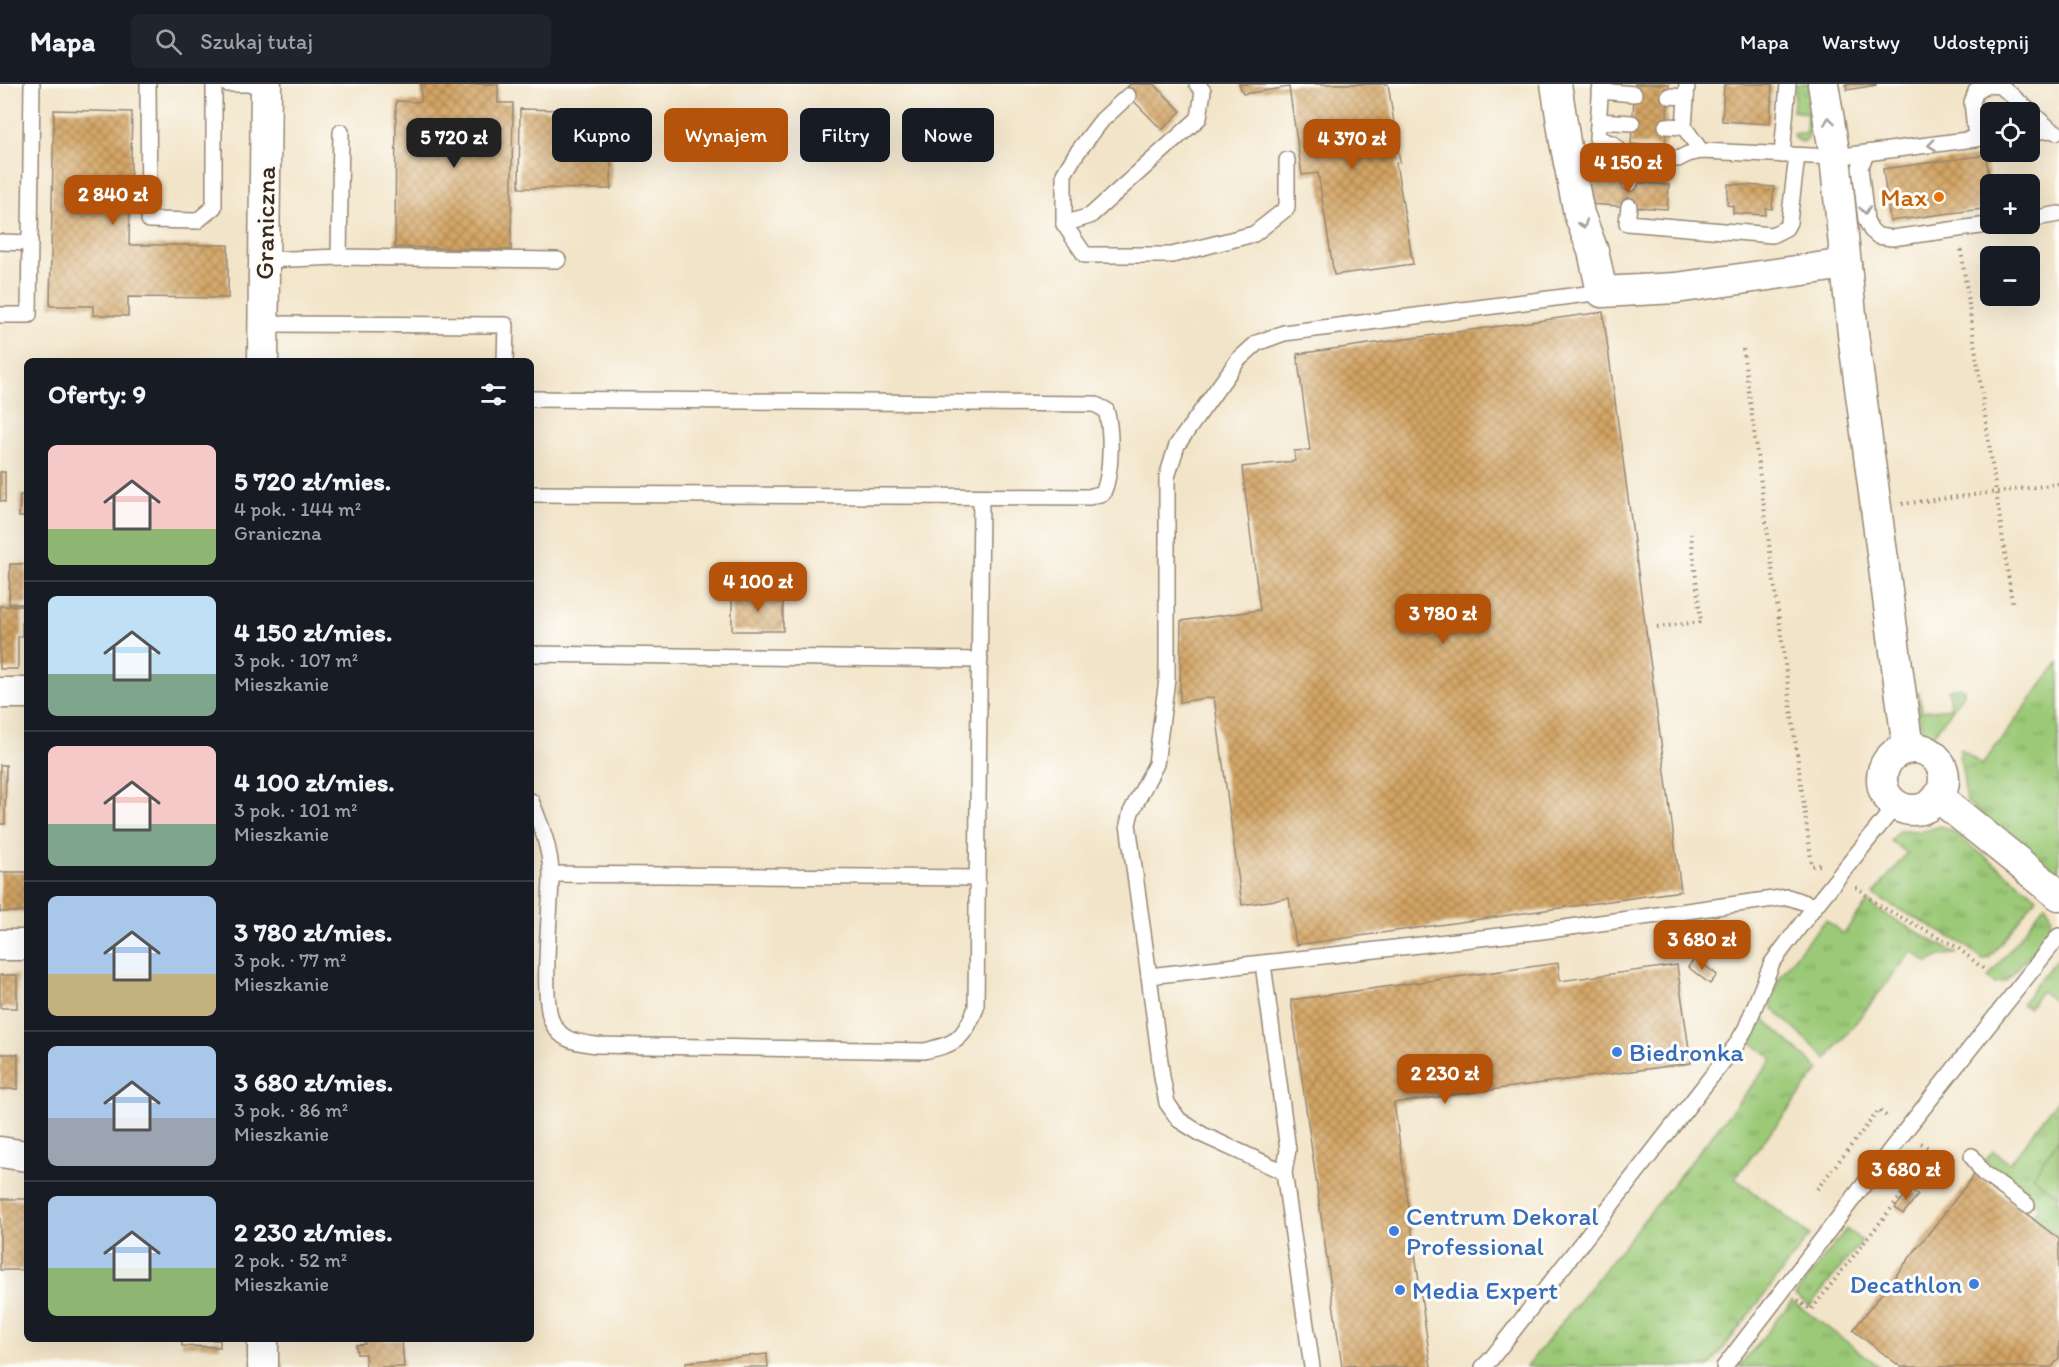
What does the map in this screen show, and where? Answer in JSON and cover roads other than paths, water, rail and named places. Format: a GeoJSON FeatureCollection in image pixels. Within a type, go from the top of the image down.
{"type":"FeatureCollection","features":[{"type":"Feature","properties":{"kind":"street","name":"Graniczna"},"geometry":{"type":"LineString","coordinates":[[263,358],[266,84]]}},
{"type":"Feature","properties":{"kind":"street"},"geometry":{"type":"LineString","coordinates":[[1556,84],[1564,142],[1579,214],[1593,251],[1602,292],[1676,288],[1846,264]]}},
{"type":"Feature","properties":{"kind":"street"},"geometry":{"type":"LineString","coordinates":[[1823,84],[1835,157],[1853,334],[1908,749]]}},
{"type":"Feature","properties":{"kind":"street"},"geometry":{"type":"LineString","coordinates":[[0,693],[24,693]]}},
{"type":"Feature","properties":{"kind":"street"},"geometry":{"type":"LineString","coordinates":[[1908,749],[1926,752],[1939,764],[1943,780],[1938,797],[1932,804],[1914,810],[1896,805],[1884,791],[1882,773],[1892,757],[1908,749]]}},
{"type":"Feature","properties":{"kind":"street"},"geometry":{"type":"LineString","coordinates":[[1938,797],[2059,896]]}},
{"type":"Feature","properties":{"kind":"street"},"geometry":{"type":"LineString","coordinates":[[0,945],[24,945]]}},
{"type":"Feature","properties":{"kind":"street"},"geometry":{"type":"LineString","coordinates":[[0,1152],[24,1156]]}},
{"type":"Feature","properties":{"kind":"street"},"geometry":{"type":"LineString","coordinates":[[263,1342],[263,1367]]}},
{"type":"Feature","properties":{"kind":"lane"},"geometry":{"type":"LineString","coordinates":[[0,315],[29,315],[33,84]]}},
{"type":"Feature","properties":{"kind":"lane"},"geometry":{"type":"LineString","coordinates":[[148,84],[149,220],[197,221],[214,207],[214,84]]}},
{"type":"Feature","properties":{"kind":"lane"},"geometry":{"type":"LineString","coordinates":[[227,84],[266,84]]}},
{"type":"Feature","properties":{"kind":"lane"},"geometry":{"type":"LineString","coordinates":[[1064,224],[1090,216],[1199,118],[1203,91],[1197,84]]}},
{"type":"Feature","properties":{"kind":"lane"},"geometry":{"type":"LineString","coordinates":[[1629,206],[1627,223],[1772,235],[1786,228],[1790,222],[1788,84]]}},
{"type":"Feature","properties":{"kind":"lane"},"geometry":{"type":"LineString","coordinates":[[1980,128],[1972,102],[1976,91],[1986,85],[2001,86],[2020,102]]}},
{"type":"Feature","properties":{"kind":"lane"},"geometry":{"type":"LineString","coordinates":[[1597,138],[1600,88],[1634,94]]}},
{"type":"Feature","properties":{"kind":"lane"},"geometry":{"type":"LineString","coordinates":[[1669,96],[1687,91],[1684,127],[1701,151]]}},
{"type":"Feature","properties":{"kind":"lane"},"geometry":{"type":"LineString","coordinates":[[1128,96],[1102,120],[1064,174],[1064,224],[1085,255],[1172,255],[1254,234],[1287,208],[1287,160]]}},
{"type":"Feature","properties":{"kind":"lane"},"geometry":{"type":"LineString","coordinates":[[2040,119],[2055,132]]}},
{"type":"Feature","properties":{"kind":"lane"},"geometry":{"type":"LineString","coordinates":[[1598,121],[1632,123]]}},
{"type":"Feature","properties":{"kind":"lane"},"geometry":{"type":"LineString","coordinates":[[1666,126],[1684,127]]}},
{"type":"Feature","properties":{"kind":"lane"},"geometry":{"type":"LineString","coordinates":[[339,257],[341,132]]}},
{"type":"Feature","properties":{"kind":"lane"},"geometry":{"type":"LineString","coordinates":[[1564,142],[1597,138],[1613,144],[1624,155],[1678,159],[1701,151],[1835,157],[1980,138]]}},
{"type":"Feature","properties":{"kind":"lane"},"geometry":{"type":"LineString","coordinates":[[1867,153],[1860,167],[1866,220],[1870,230],[1878,236],[1893,238],[1980,226]]}},
{"type":"Feature","properties":{"kind":"lane"},"geometry":{"type":"LineString","coordinates":[[1630,183],[1632,156]]}},
{"type":"Feature","properties":{"kind":"lane"},"geometry":{"type":"LineString","coordinates":[[2040,217],[2059,214]]}},
{"type":"Feature","properties":{"kind":"lane"},"geometry":{"type":"LineString","coordinates":[[0,242],[30,243]]}},
{"type":"Feature","properties":{"kind":"lane"},"geometry":{"type":"LineString","coordinates":[[265,260],[339,257],[558,260]]}},
{"type":"Feature","properties":{"kind":"lane"},"geometry":{"type":"LineString","coordinates":[[1284,1172],[1203,1135],[1179,1120],[1167,1103],[1162,1077],[1128,824],[1131,812],[1156,764],[1167,679],[1167,477],[1177,445],[1238,360],[1257,343],[1284,333],[1602,292]]}},
{"type":"Feature","properties":{"kind":"lane"},"geometry":{"type":"LineString","coordinates":[[263,324],[506,325],[505,358]]}},
{"type":"Feature","properties":{"kind":"lane"},"geometry":{"type":"LineString","coordinates":[[534,399],[1094,404],[1106,410],[1109,422],[1108,482],[1103,493],[1089,497],[534,494]]}},
{"type":"Feature","properties":{"kind":"lane"},"geometry":{"type":"LineString","coordinates":[[534,808],[544,833],[551,874],[547,996],[552,1023],[568,1040],[596,1045],[924,1051],[950,1045],[967,1029],[976,1008],[981,496]]}},
{"type":"Feature","properties":{"kind":"lane"},"geometry":{"type":"LineString","coordinates":[[534,654],[980,660]]}},
{"type":"Feature","properties":{"kind":"lane"},"geometry":{"type":"LineString","coordinates":[[1483,1367],[1736,1045],[1746,1028],[1772,963],[1896,805]]}},
{"type":"Feature","properties":{"kind":"lane"},"geometry":{"type":"LineString","coordinates":[[551,874],[977,878]]}},
{"type":"Feature","properties":{"kind":"lane"},"geometry":{"type":"LineString","coordinates":[[1149,976],[1542,932],[1788,897],[1815,906]]}},
{"type":"Feature","properties":{"kind":"lane"},"geometry":{"type":"LineString","coordinates":[[1724,1367],[2059,936]]}},
{"type":"Feature","properties":{"kind":"lane"},"geometry":{"type":"LineString","coordinates":[[1263,964],[1288,1150],[1284,1172],[1312,1367]]}},
{"type":"Feature","properties":{"kind":"lane"},"geometry":{"type":"LineString","coordinates":[[1972,1156],[1983,1173],[2027,1205]]}},
{"type":"Feature","properties":{"kind":"place","name":"Max"},"geometry":{"type":"Point","coordinates":[1939,197]}},
{"type":"Feature","properties":{"kind":"place","name":"Biedronka"},"geometry":{"type":"Point","coordinates":[1617,1052]}},
{"type":"Feature","properties":{"kind":"place","name":"Centrum Dekoral Professional"},"geometry":{"type":"Point","coordinates":[1394,1231]}},
{"type":"Feature","properties":{"kind":"place","name":"Decathlon"},"geometry":{"type":"Point","coordinates":[1974,1284]}},
{"type":"Feature","properties":{"kind":"place","name":"Media Expert"},"geometry":{"type":"Point","coordinates":[1400,1290]}}]}
